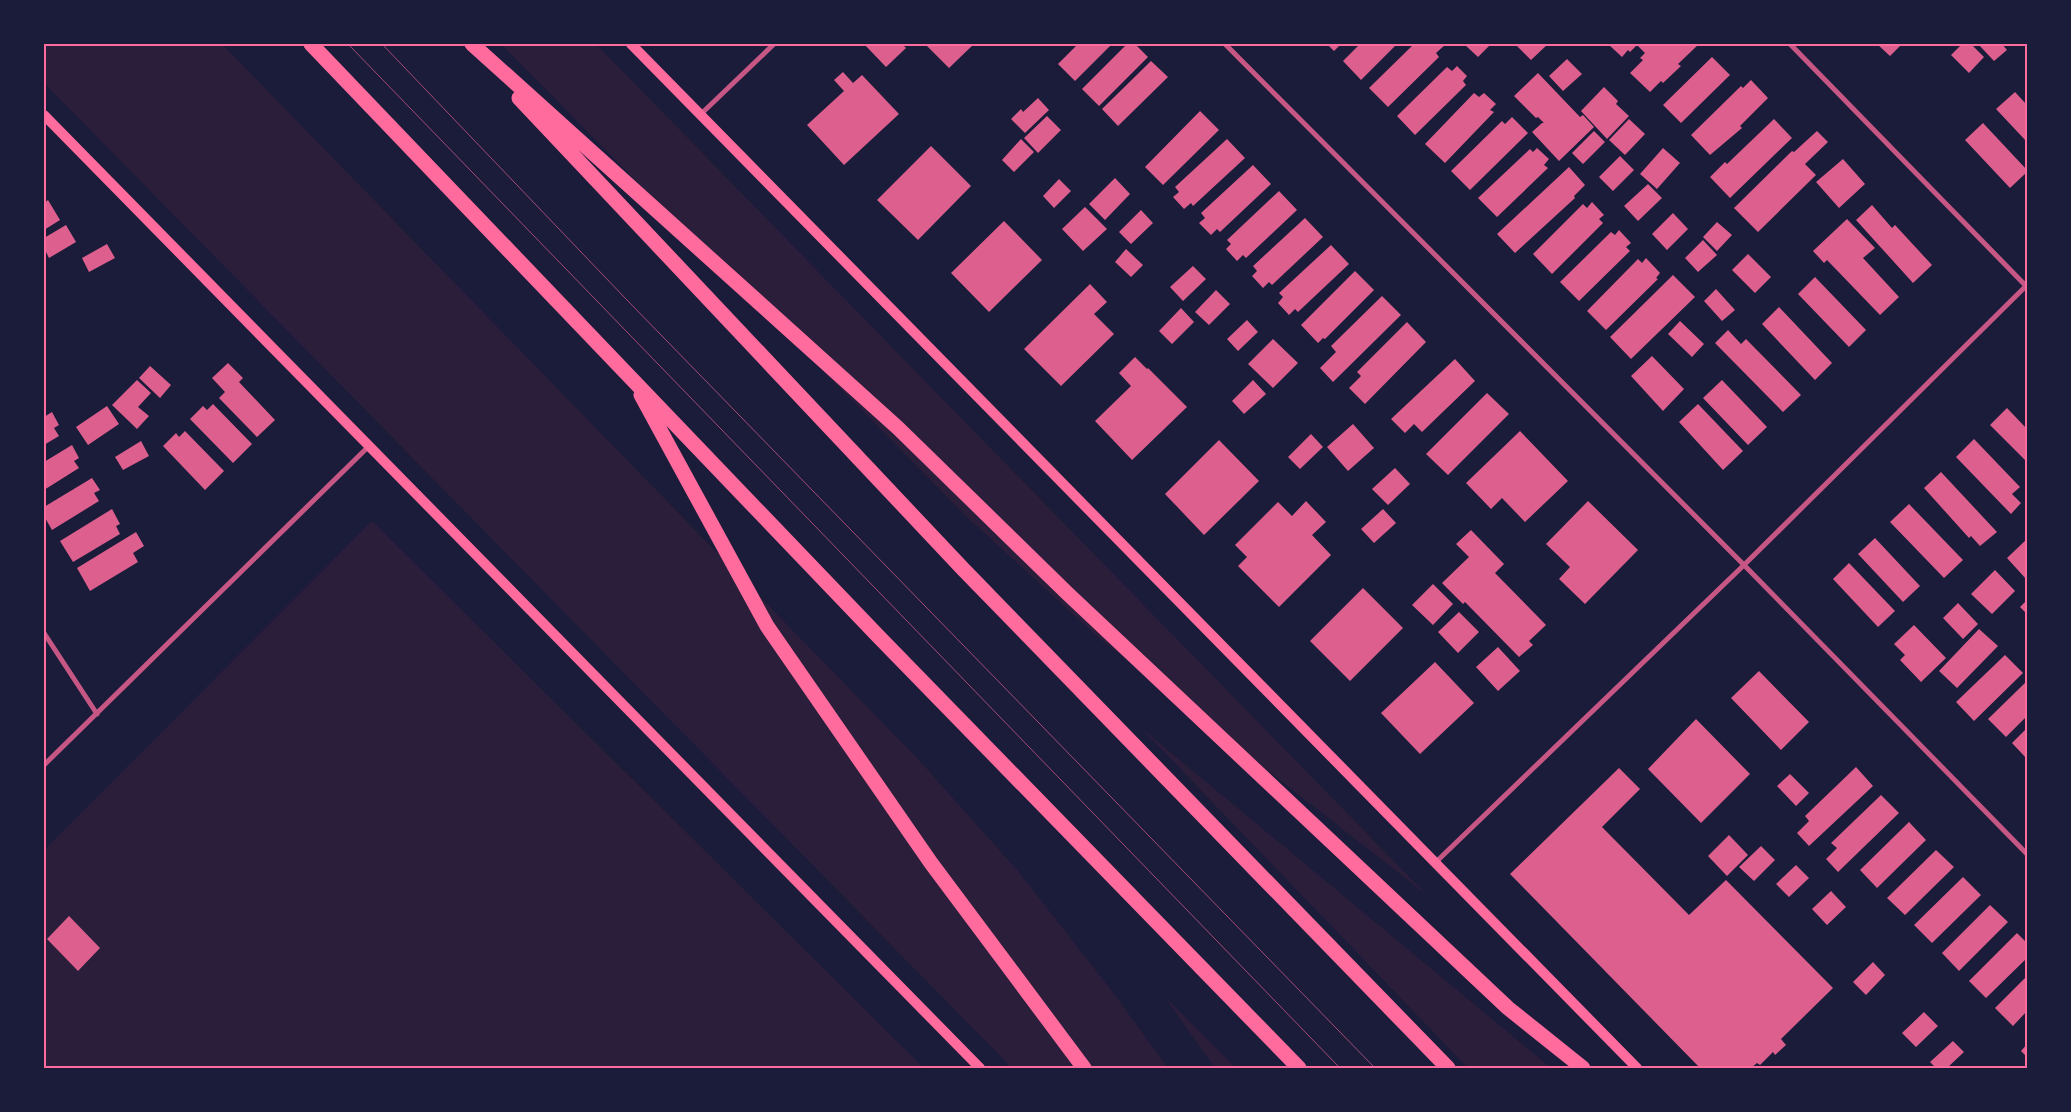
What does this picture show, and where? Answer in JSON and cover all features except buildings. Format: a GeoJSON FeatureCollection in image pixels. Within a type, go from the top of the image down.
{"type":"FeatureCollection","features":[{"type":"Feature","properties":{"kind":"highway"},"geometry":{"type":"LineString","coordinates":[[311,44],[878,636],[1299,1068]]}},
{"type":"Feature","properties":{"kind":"highway"},"geometry":{"type":"LineString","coordinates":[[468,44],[963,569],[1448,1068]]}},
{"type":"Feature","properties":{"kind":"highway"},"geometry":{"type":"LineString","coordinates":[[472,44],[898,428],[1068,593],[1508,1008],[1583,1068]]}},
{"type":"Feature","properties":{"kind":"highway"},"geometry":{"type":"LineString","coordinates":[[631,376],[767,626],[931,863],[1084,1068]]}},
{"type":"Feature","properties":{"kind":"main road"},"geometry":{"type":"LineString","coordinates":[[632,44],[1637,1068]]}},
{"type":"Feature","properties":{"kind":"main road"},"geometry":{"type":"LineString","coordinates":[[44,115],[980,1068]]}},
{"type":"Feature","properties":{"kind":"street"},"geometry":{"type":"LineString","coordinates":[[701,114],[774,44]]}},
{"type":"Feature","properties":{"kind":"street"},"geometry":{"type":"LineString","coordinates":[[1225,44],[1744,565],[2027,854]]}},
{"type":"Feature","properties":{"kind":"street"},"geometry":{"type":"LineString","coordinates":[[1436,862],[1744,565],[2027,286],[1790,44]]}},
{"type":"Feature","properties":{"kind":"street"},"geometry":{"type":"LineString","coordinates":[[44,765],[369,446]]}},
{"type":"Feature","properties":{"kind":"street"},"geometry":{"type":"LineString","coordinates":[[44,633],[97,714]]}},
{"type":"Feature","properties":{"kind":"shaded area"},"geometry":{"type":"Polygon","coordinates":[[[44,44],[222,44],[918,759],[1018,871],[1112,991],[1168,1068],[1012,1068],[44,83],[44,44]]]}},
{"type":"Feature","properties":{"kind":"shaded area"},"geometry":{"type":"Polygon","coordinates":[[[501,44],[596,44],[1428,896],[1100,639],[969,519],[501,44]]]}},
{"type":"Feature","properties":{"kind":"shaded area"},"geometry":{"type":"Polygon","coordinates":[[[372,521],[924,1068],[44,1068],[44,850],[372,521]]]}},
{"type":"Feature","properties":{"kind":"shaded area"},"geometry":{"type":"Polygon","coordinates":[[[1140,727],[1551,1068],[1468,1068],[1140,727]]]}},
{"type":"Feature","properties":{"kind":"shaded area"},"geometry":{"type":"Polygon","coordinates":[[[1164,996],[1236,1068],[1215,1068],[1164,996]]]}},
{"type":"Feature","properties":{"kind":"tram line"},"geometry":{"type":"LineString","coordinates":[[348,44],[1340,1068]]}},
{"type":"Feature","properties":{"kind":"tram line"},"geometry":{"type":"LineString","coordinates":[[382,44],[626,299],[1375,1068]]}}]}
